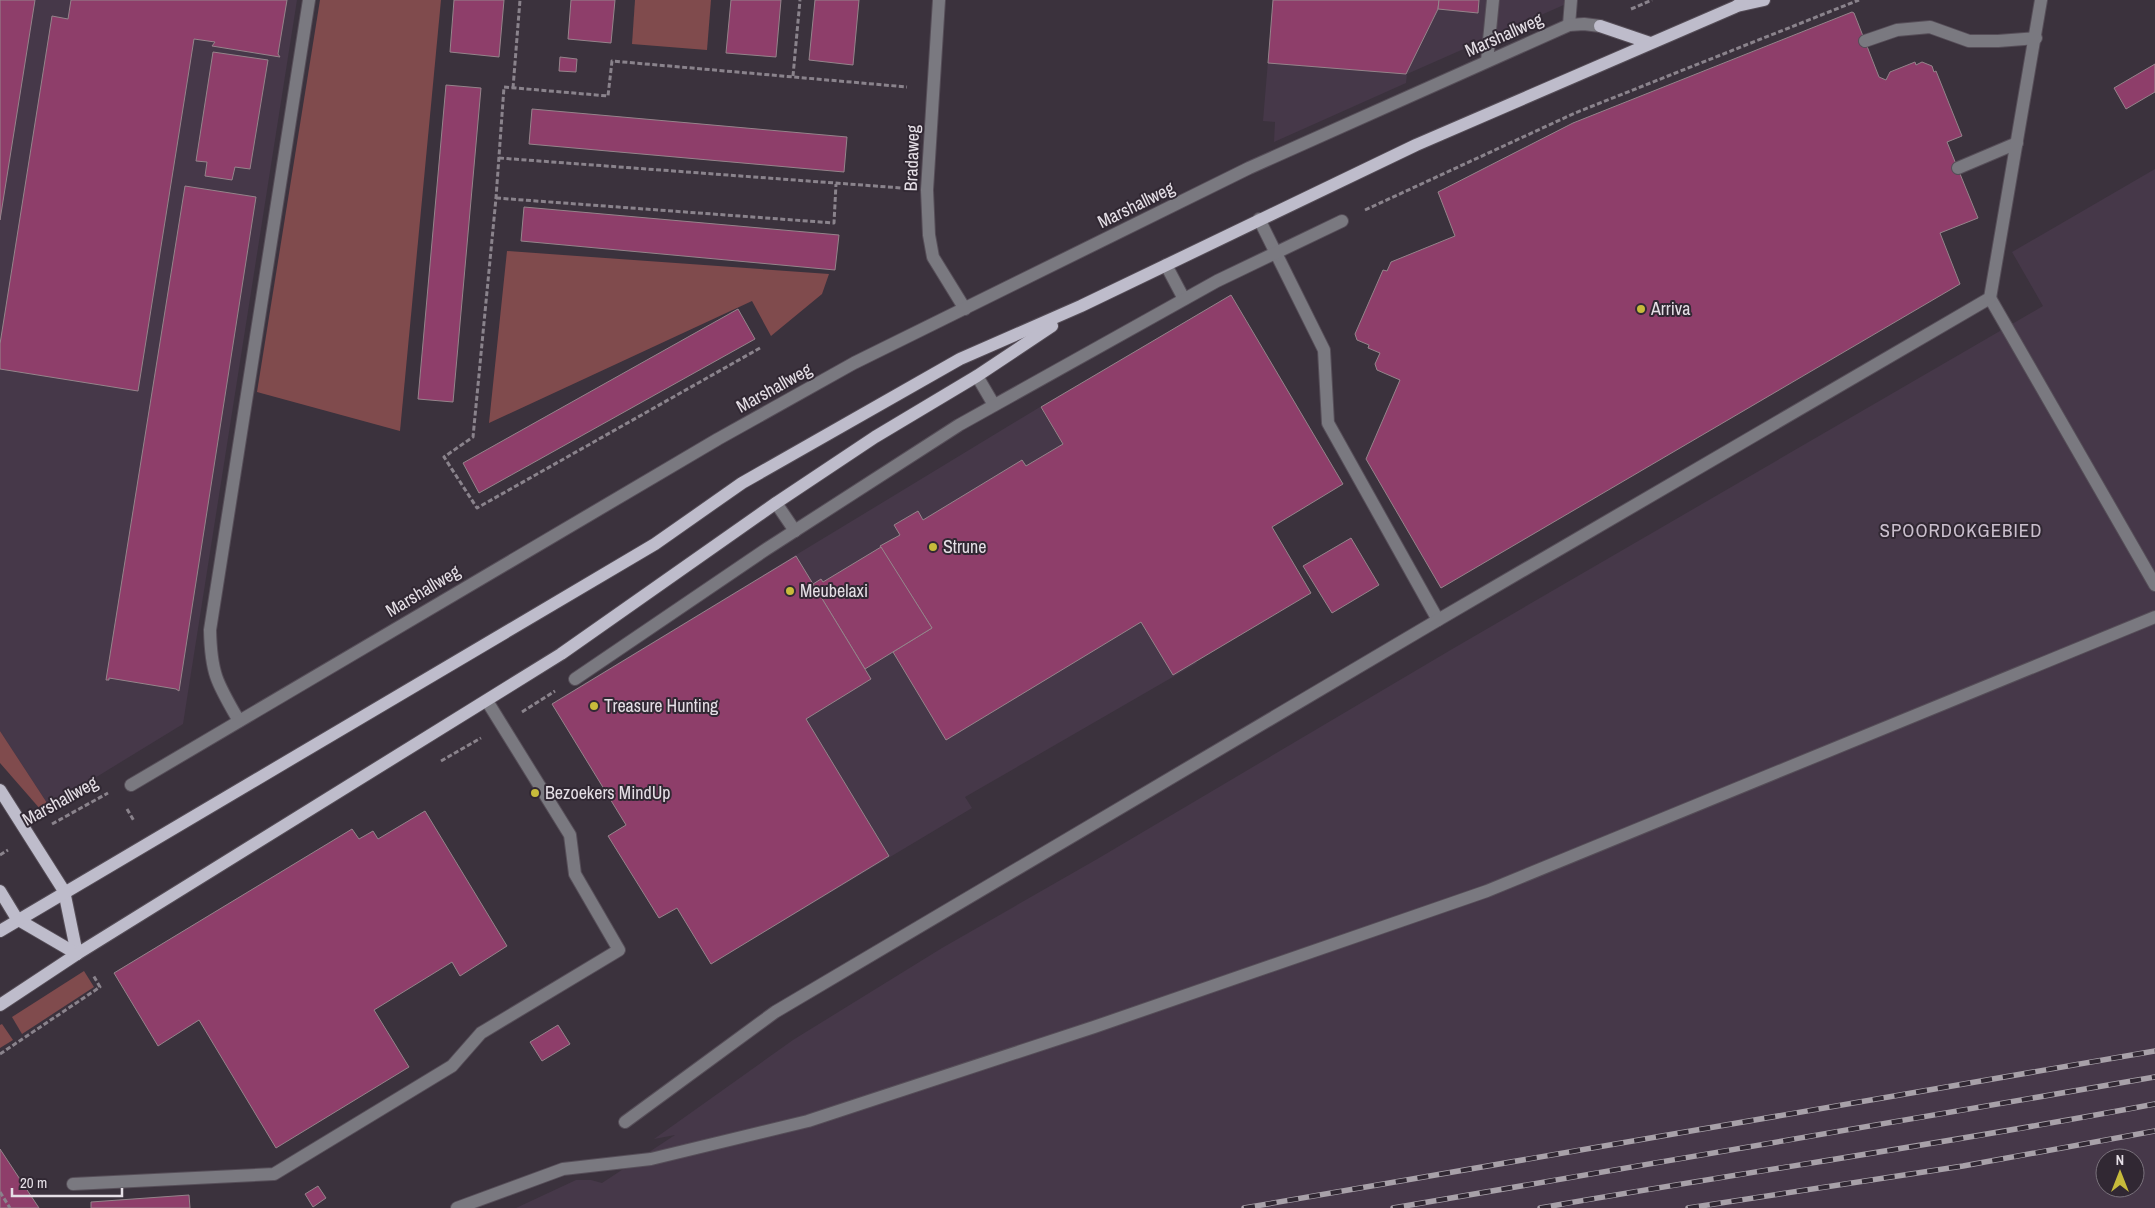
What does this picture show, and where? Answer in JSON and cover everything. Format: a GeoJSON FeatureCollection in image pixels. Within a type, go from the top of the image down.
{"type":"FeatureCollection","features":[{"type":"Feature","properties":{"kind":"main road"},"geometry":{"type":"LineString","coordinates":[[0,931],[64,891],[166,834],[655,544],[742,482],[960,360],[1082,306],[1259,219],[1416,145],[1740,4],[1764,0]]}},
{"type":"Feature","properties":{"kind":"main road"},"geometry":{"type":"LineString","coordinates":[[1600,26],[1650,43]]}},
{"type":"Feature","properties":{"kind":"main road"},"geometry":{"type":"LineString","coordinates":[[0,1005],[77,954],[561,654],[776,503],[875,437],[977,376],[1082,306]]}},
{"type":"Feature","properties":{"kind":"main road"},"geometry":{"type":"LineString","coordinates":[[0,790],[64,891],[77,954]]}},
{"type":"Feature","properties":{"kind":"main road"},"geometry":{"type":"LineString","coordinates":[[0,891],[17,920],[77,954]]}},
{"type":"Feature","properties":{"kind":"lane"},"geometry":{"type":"LineString","coordinates":[[239,721],[217,683],[211,661],[210,630],[309,0]]}},
{"type":"Feature","properties":{"kind":"lane","name":"Bradaweg"},"geometry":{"type":"LineString","coordinates":[[938,0],[928,190],[929,235],[933,257],[965,309]]}},
{"type":"Feature","properties":{"kind":"lane"},"geometry":{"type":"LineString","coordinates":[[1487,62],[1493,0]]}},
{"type":"Feature","properties":{"kind":"lane"},"geometry":{"type":"LineString","coordinates":[[1569,25],[1571,0]]}},
{"type":"Feature","properties":{"kind":"lane"},"geometry":{"type":"LineString","coordinates":[[2041,0],[1990,298],[2155,585]]}},
{"type":"Feature","properties":{"kind":"lane","name":"Marshallweg"},"geometry":{"type":"LineString","coordinates":[[131,785],[718,439],[854,363],[1249,168],[1569,25],[1600,26]]}},
{"type":"Feature","properties":{"kind":"lane"},"geometry":{"type":"LineString","coordinates":[[1865,41],[1897,30],[1930,27],[1969,41],[2036,38]]}},
{"type":"Feature","properties":{"kind":"lane"},"geometry":{"type":"LineString","coordinates":[[1958,168],[2017,144]]}},
{"type":"Feature","properties":{"kind":"lane"},"geometry":{"type":"LineString","coordinates":[[1259,219],[1324,350],[1328,423],[1438,620]]}},
{"type":"Feature","properties":{"kind":"lane"},"geometry":{"type":"LineString","coordinates":[[575,679],[795,531],[959,425],[1184,299],[1342,221]]}},
{"type":"Feature","properties":{"kind":"lane"},"geometry":{"type":"LineString","coordinates":[[1166,265],[1184,299]]}},
{"type":"Feature","properties":{"kind":"lane"},"geometry":{"type":"LineString","coordinates":[[625,1122],[775,1012],[1438,620],[1990,298]]}},
{"type":"Feature","properties":{"kind":"lane"},"geometry":{"type":"LineString","coordinates":[[977,376],[994,405]]}},
{"type":"Feature","properties":{"kind":"lane"},"geometry":{"type":"LineString","coordinates":[[776,503],[795,531]]}},
{"type":"Feature","properties":{"kind":"lane"},"geometry":{"type":"LineString","coordinates":[[457,1208],[562,1169],[651,1159],[808,1121],[1094,1027],[1487,891],[2155,617]]}},
{"type":"Feature","properties":{"kind":"lane"},"geometry":{"type":"LineString","coordinates":[[73,1184],[274,1174],[452,1066],[480,1033],[619,950],[575,874],[570,835],[487,701]]}},
{"type":"Feature","properties":{"kind":"path"},"geometry":{"type":"LineString","coordinates":[[512,88],[520,0]]}},
{"type":"Feature","properties":{"kind":"path"},"geometry":{"type":"LineString","coordinates":[[793,76],[800,0]]}},
{"type":"Feature","properties":{"kind":"path"},"geometry":{"type":"LineString","coordinates":[[1342,221],[1575,114],[1859,0]]}},
{"type":"Feature","properties":{"kind":"path"},"geometry":{"type":"LineString","coordinates":[[760,348],[476,508],[444,457],[473,437],[496,198],[504,87],[608,96],[612,62],[933,89]]}},
{"type":"Feature","properties":{"kind":"path"},"geometry":{"type":"LineString","coordinates":[[498,158],[928,190]]}},
{"type":"Feature","properties":{"kind":"path"},"geometry":{"type":"LineString","coordinates":[[496,198],[834,223],[836,184]]}},
{"type":"Feature","properties":{"kind":"path","name":"Marshallweg"},"geometry":{"type":"LineString","coordinates":[[0,855],[98,796],[131,785]]}},
{"type":"Feature","properties":{"kind":"path"},"geometry":{"type":"LineString","coordinates":[[0,1054],[100,987],[91,972]]}},
{"type":"Feature","properties":{"kind":"path"},"geometry":{"type":"LineString","coordinates":[[0,1192],[10,1208]]}},
{"type":"Feature","properties":{"kind":"shaded area"},"geometry":{"type":"Polygon","coordinates":[[[0,0],[297,0],[183,724],[49,806],[0,731],[0,0]]]}},
{"type":"Feature","properties":{"kind":"shaded area"},"geometry":{"type":"Polygon","coordinates":[[[320,0],[441,0],[400,431],[257,392],[320,0]]]}},
{"type":"Feature","properties":{"kind":"shaded area"},"geometry":{"type":"Polygon","coordinates":[[[635,0],[711,0],[707,50],[632,44],[635,0]]]}},
{"type":"Feature","properties":{"kind":"shaded area"},"geometry":{"type":"Polygon","coordinates":[[[1273,0],[1575,0],[1407,74],[1406,83],[1274,142],[1275,122],[1263,121],[1273,0]]]}},
{"type":"Feature","properties":{"kind":"shaded area"},"geometry":{"type":"Polygon","coordinates":[[[2155,169],[2155,1208],[516,1208],[576,1180],[591,1180],[602,1183],[675,1135],[654,1139],[793,1040],[942,948],[2043,306],[2012,252],[2155,169]]]}},
{"type":"Feature","properties":{"kind":"shaded area"},"geometry":{"type":"Polygon","coordinates":[[[507,251],[829,274],[822,294],[771,336],[752,301],[489,423],[507,251]]]}},
{"type":"Feature","properties":{"kind":"shaded area"},"geometry":{"type":"Polygon","coordinates":[[[1040,407],[1197,663],[965,797],[972,808],[711,964],[552,703],[1040,407]]]}},
{"type":"Feature","properties":{"kind":"shaded area"},"geometry":{"type":"Polygon","coordinates":[[[0,731],[49,806],[41,810],[0,763],[0,731]]]}},
{"type":"Feature","properties":{"kind":"shaded area"},"geometry":{"type":"Polygon","coordinates":[[[84,971],[94,987],[22,1034],[12,1017],[84,971]]]}},
{"type":"Feature","properties":{"kind":"shaded area"},"geometry":{"type":"Polygon","coordinates":[[[2,1024],[13,1040],[0,1048],[0,1025],[2,1024]]]}},
{"type":"Feature","properties":{"kind":"building"},"geometry":{"type":"Polygon","coordinates":[[[0,0],[35,0],[0,220],[0,0]]]}},
{"type":"Feature","properties":{"kind":"building"},"geometry":{"type":"Polygon","coordinates":[[[71,0],[287,0],[278,54],[280,57],[212,46],[215,42],[194,39],[138,391],[0,369],[0,344],[52,16],[68,19],[71,0]]]}},
{"type":"Feature","properties":{"kind":"building"},"geometry":{"type":"Polygon","coordinates":[[[454,0],[504,0],[499,57],[450,52],[454,0]]]}},
{"type":"Feature","properties":{"kind":"building"},"geometry":{"type":"Polygon","coordinates":[[[571,0],[615,0],[611,43],[568,39],[571,0]]]}},
{"type":"Feature","properties":{"kind":"building"},"geometry":{"type":"Polygon","coordinates":[[[731,0],[781,0],[776,57],[726,53],[731,0]]]}},
{"type":"Feature","properties":{"kind":"building"},"geometry":{"type":"Polygon","coordinates":[[[815,0],[859,0],[853,65],[809,60],[815,0]]]}},
{"type":"Feature","properties":{"kind":"building"},"geometry":{"type":"Polygon","coordinates":[[[1273,0],[1439,0],[1438,9],[1406,74],[1268,63],[1273,0]]]}},
{"type":"Feature","properties":{"kind":"building"},"geometry":{"type":"Polygon","coordinates":[[[1439,0],[1479,0],[1478,13],[1438,9],[1439,0]]]}},
{"type":"Feature","properties":{"kind":"building","name":"Arriva"},"geometry":{"type":"Polygon","coordinates":[[[1852,12],[1879,77],[1886,80],[1890,72],[1915,62],[1916,65],[1922,62],[1932,66],[1934,72],[1936,71],[1962,136],[1947,142],[1978,218],[1940,233],[1960,284],[1441,588],[1366,459],[1400,380],[1377,370],[1375,364],[1380,353],[1368,348],[1369,345],[1357,340],[1355,334],[1383,270],[1387,271],[1391,262],[1455,236],[1438,192],[1573,123],[1852,12]]]}},
{"type":"Feature","properties":{"kind":"building"},"geometry":{"type":"Polygon","coordinates":[[[213,52],[268,60],[250,169],[235,167],[232,180],[205,176],[207,162],[196,161],[213,52]]]}},
{"type":"Feature","properties":{"kind":"building"},"geometry":{"type":"Polygon","coordinates":[[[560,57],[577,59],[576,72],[559,71],[560,57]]]}},
{"type":"Feature","properties":{"kind":"building"},"geometry":{"type":"Polygon","coordinates":[[[2155,64],[2155,92],[2126,109],[2114,88],[2155,64]]]}},
{"type":"Feature","properties":{"kind":"building"},"geometry":{"type":"Polygon","coordinates":[[[446,85],[481,88],[453,402],[418,399],[446,85]]]}},
{"type":"Feature","properties":{"kind":"building"},"geometry":{"type":"Polygon","coordinates":[[[532,109],[847,137],[844,172],[529,144],[532,109]]]}},
{"type":"Feature","properties":{"kind":"building"},"geometry":{"type":"Polygon","coordinates":[[[185,186],[256,197],[179,691],[109,678],[109,680],[106,680],[185,186]]]}},
{"type":"Feature","properties":{"kind":"building"},"geometry":{"type":"Polygon","coordinates":[[[524,207],[839,235],[835,270],[521,241],[524,207]]]}},
{"type":"Feature","properties":{"kind":"building"},"geometry":{"type":"Polygon","coordinates":[[[1231,295],[1343,484],[1272,527],[1311,593],[1173,675],[1141,622],[946,740],[893,652],[932,628],[880,546],[900,535],[894,525],[918,511],[923,520],[1022,460],[1026,466],[1063,444],[1041,407],[1231,295]]]}},
{"type":"Feature","properties":{"kind":"building"},"geometry":{"type":"Polygon","coordinates":[[[738,309],[755,339],[479,493],[463,463],[738,309]]]}},
{"type":"Feature","properties":{"kind":"building"},"geometry":{"type":"Polygon","coordinates":[[[1351,538],[1379,585],[1332,613],[1303,566],[1351,538]]]}},
{"type":"Feature","properties":{"kind":"building"},"geometry":{"type":"Polygon","coordinates":[[[881,547],[932,628],[865,669],[813,584],[821,579],[823,582],[881,547]]]}},
{"type":"Feature","properties":{"kind":"building"},"geometry":{"type":"Polygon","coordinates":[[[796,556],[871,679],[806,719],[889,856],[711,964],[677,908],[659,918],[608,836],[626,825],[552,704],[796,556]]]}},
{"type":"Feature","properties":{"kind":"building"},"geometry":{"type":"Polygon","coordinates":[[[425,811],[507,946],[460,976],[452,962],[374,1010],[409,1067],[276,1148],[199,1020],[158,1046],[114,973],[352,829],[359,839],[373,831],[378,839],[425,811]]]}},
{"type":"Feature","properties":{"kind":"building"},"geometry":{"type":"Polygon","coordinates":[[[558,1025],[570,1044],[542,1061],[530,1042],[558,1025]]]}},
{"type":"Feature","properties":{"kind":"building"},"geometry":{"type":"Polygon","coordinates":[[[0,1149],[39,1208],[0,1208],[0,1149]]]}},
{"type":"Feature","properties":{"kind":"building"},"geometry":{"type":"Polygon","coordinates":[[[318,1186],[326,1198],[313,1207],[305,1194],[318,1186]]]}},
{"type":"Feature","properties":{"kind":"building"},"geometry":{"type":"Polygon","coordinates":[[[189,1195],[190,1208],[91,1208],[91,1202],[189,1195]]]}},
{"type":"Feature","properties":{"kind":"railway"},"geometry":{"type":"LineString","coordinates":[[1244,1208],[2155,1051]]}},
{"type":"Feature","properties":{"kind":"railway"},"geometry":{"type":"LineString","coordinates":[[1393,1208],[2155,1077]]}},
{"type":"Feature","properties":{"kind":"railway"},"geometry":{"type":"LineString","coordinates":[[1540,1208],[2002,1132],[2155,1104]]}},
{"type":"Feature","properties":{"kind":"railway"},"geometry":{"type":"LineString","coordinates":[[1688,1208],[1963,1166],[2155,1131]]}},
{"type":"Feature","properties":{"kind":"place","name":"Arriva"},"geometry":{"type":"Point","coordinates":[1641,309]}},
{"type":"Feature","properties":{"kind":"place","name":"Strune"},"geometry":{"type":"Point","coordinates":[933,547]}},
{"type":"Feature","properties":{"kind":"place","name":"Meubelaxi"},"geometry":{"type":"Point","coordinates":[790,591]}},
{"type":"Feature","properties":{"kind":"place","name":"Treasure Hunting"},"geometry":{"type":"Point","coordinates":[594,706]}},
{"type":"Feature","properties":{"kind":"place","name":"Bezoekers MindUp"},"geometry":{"type":"Point","coordinates":[535,793]}},
{"type":"Feature","properties":{"kind":"district","name":"SPOORDOKGEBIED"},"geometry":{"type":"Point","coordinates":[1961,530]}}]}
